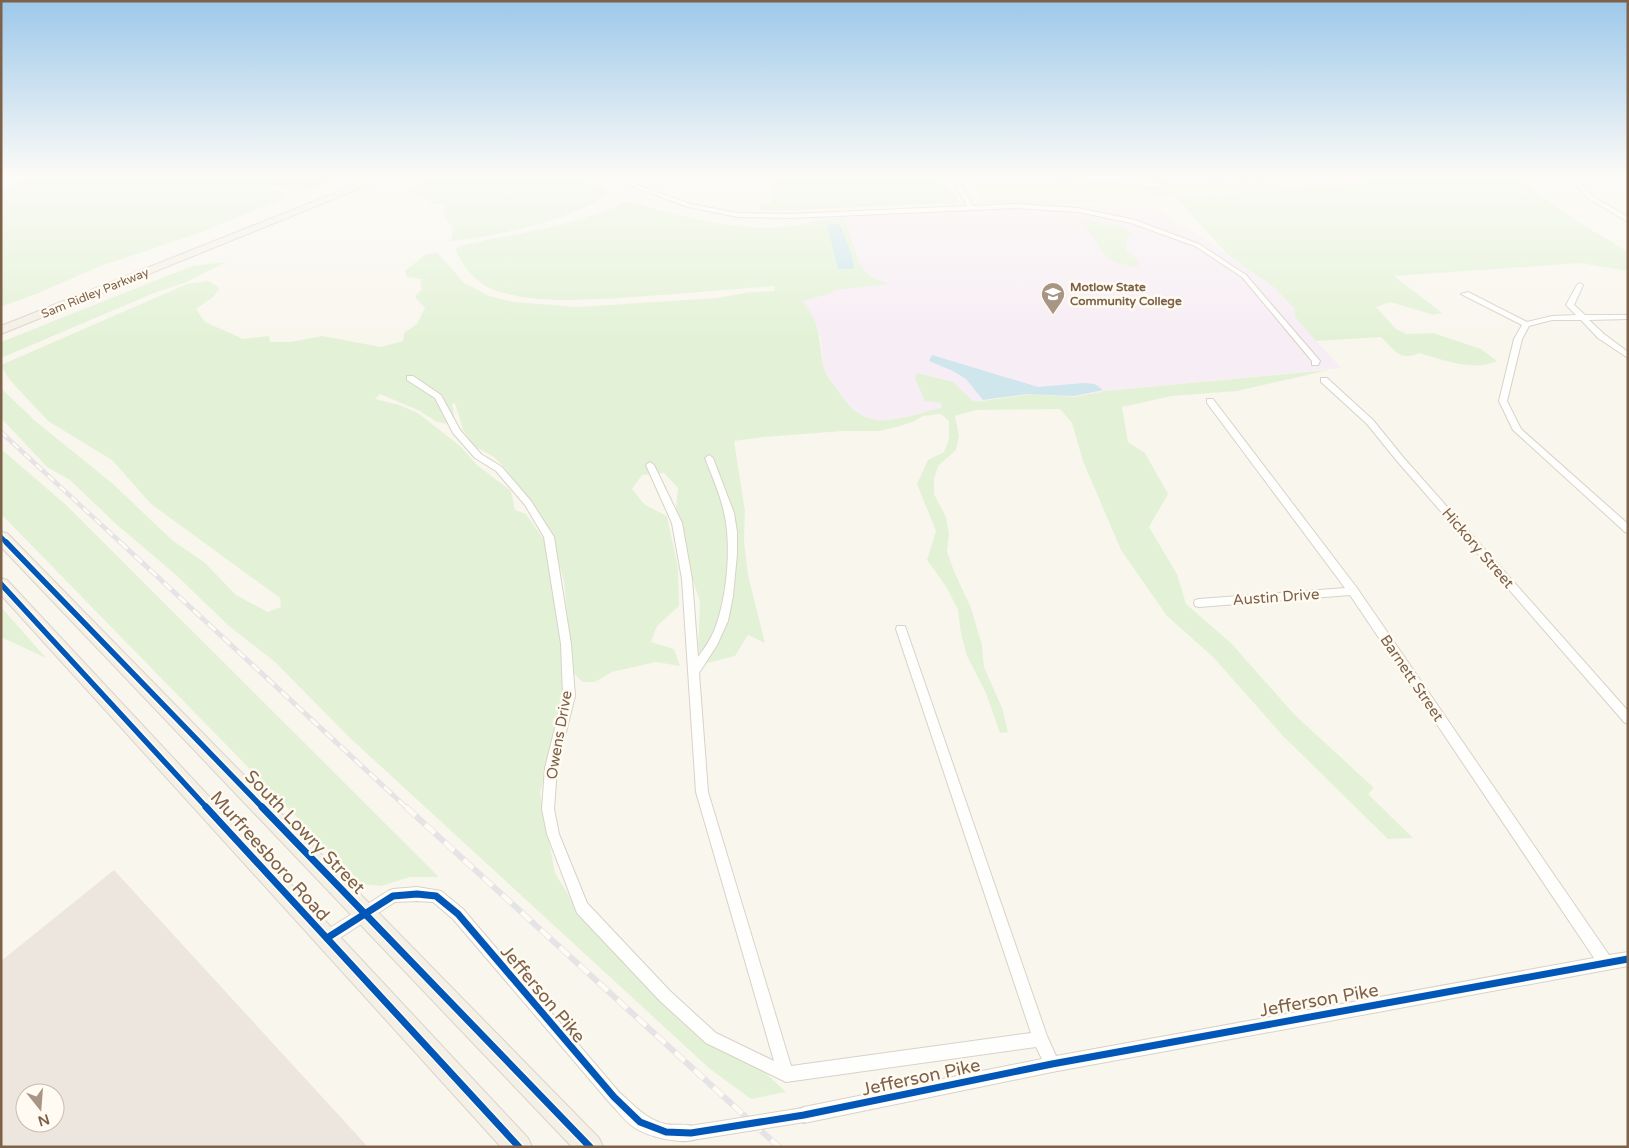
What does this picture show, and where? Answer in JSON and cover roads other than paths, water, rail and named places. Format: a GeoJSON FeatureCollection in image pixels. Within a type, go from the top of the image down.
{"type":"FeatureCollection","features":[{"type":"Feature","properties":{"kind":"main road","name":"Sam Ridley Parkway"},"geometry":{"type":"LineString","coordinates":[[1,322],[228,231]]}},
{"type":"Feature","properties":{"kind":"main road","name":"Sam Ridley Parkway"},"geometry":{"type":"LineString","coordinates":[[1,330],[249,231]]}},
{"type":"Feature","properties":{"kind":"main road","name":"South Lowry Street"},"geometry":{"type":"LineString","coordinates":[[1,537],[590,1147]]}},
{"type":"Feature","properties":{"kind":"main road","name":"Murfreesboro Road"},"geometry":{"type":"LineString","coordinates":[[1,584],[519,1147]]}},
{"type":"Feature","properties":{"kind":"street"},"geometry":{"type":"LineString","coordinates":[[1158,231],[1197,245],[1244,276],[1316,361],[1315,363]]}},
{"type":"Feature","properties":{"kind":"street"},"geometry":{"type":"LineString","coordinates":[[1580,285],[1570,305],[1601,336],[1628,356]]}},
{"type":"Feature","properties":{"kind":"street"},"geometry":{"type":"LineString","coordinates":[[1465,294],[1526,324],[1552,318],[1581,316],[1628,317]]}},
{"type":"Feature","properties":{"kind":"street"},"geometry":{"type":"LineString","coordinates":[[1526,324],[1518,339],[1503,400],[1517,430],[1628,530]]}},
{"type":"Feature","properties":{"kind":"street","name":"Owens Drive"},"geometry":{"type":"LineString","coordinates":[[410,378],[438,397],[456,431],[478,456],[499,469],[528,503],[550,537],[566,644],[570,696],[551,768],[548,809],[553,834],[582,908],[665,996],[710,1038],[786,1074]]}},
{"type":"Feature","properties":{"kind":"street","name":"Hickory Street"},"geometry":{"type":"LineString","coordinates":[[1324,380],[1370,422],[1628,719]]}},
{"type":"Feature","properties":{"kind":"street","name":"Barnett Street"},"geometry":{"type":"LineString","coordinates":[[1210,401],[1353,591],[1605,962]]}},
{"type":"Feature","properties":{"kind":"street"},"geometry":{"type":"LineString","coordinates":[[693,674],[720,631],[727,600],[732,553],[732,530],[722,491],[709,458]]}},
{"type":"Feature","properties":{"kind":"street"},"geometry":{"type":"LineString","coordinates":[[650,465],[677,523],[687,579],[702,792],[786,1074],[1040,1038]]}},
{"type":"Feature","properties":{"kind":"street","name":"Austin Drive"},"geometry":{"type":"LineString","coordinates":[[1199,603],[1353,591]]}},
{"type":"Feature","properties":{"kind":"street"},"geometry":{"type":"LineString","coordinates":[[901,629],[1040,1038],[1052,1064]]}},
{"type":"Feature","properties":{"kind":"street","name":"Jefferson Pike"},"geometry":{"type":"LineString","coordinates":[[327,938],[393,896],[417,894],[436,896],[458,914],[614,1097],[640,1122],[666,1132],[691,1132],[804,1115],[1052,1064],[1628,959]]}},
{"type":"Feature","properties":{"kind":"water"},"geometry":{"type":"Polygon","coordinates":[[[828,231],[842,231],[854,268],[838,269],[828,231]]]}},
{"type":"Feature","properties":{"kind":"water"},"geometry":{"type":"Polygon","coordinates":[[[932,355],[1038,387],[1084,383],[1095,384],[1103,390],[1074,396],[1027,394],[983,400],[966,379],[953,371],[929,361],[932,355]]]}},
{"type":"Feature","properties":{"kind":"railway"},"geometry":{"type":"LineString","coordinates":[[1,432],[121,543]]}},
{"type":"Feature","properties":{"kind":"railway"},"geometry":{"type":"LineString","coordinates":[[120,542],[407,808]]}},
{"type":"Feature","properties":{"kind":"railway"},"geometry":{"type":"LineString","coordinates":[[406,807],[779,1147]]}},
{"type":"Feature","properties":{"kind":"place","name":"Motlow State Community College"},"geometry":{"type":"Point","coordinates":[1053,315]}}]}
